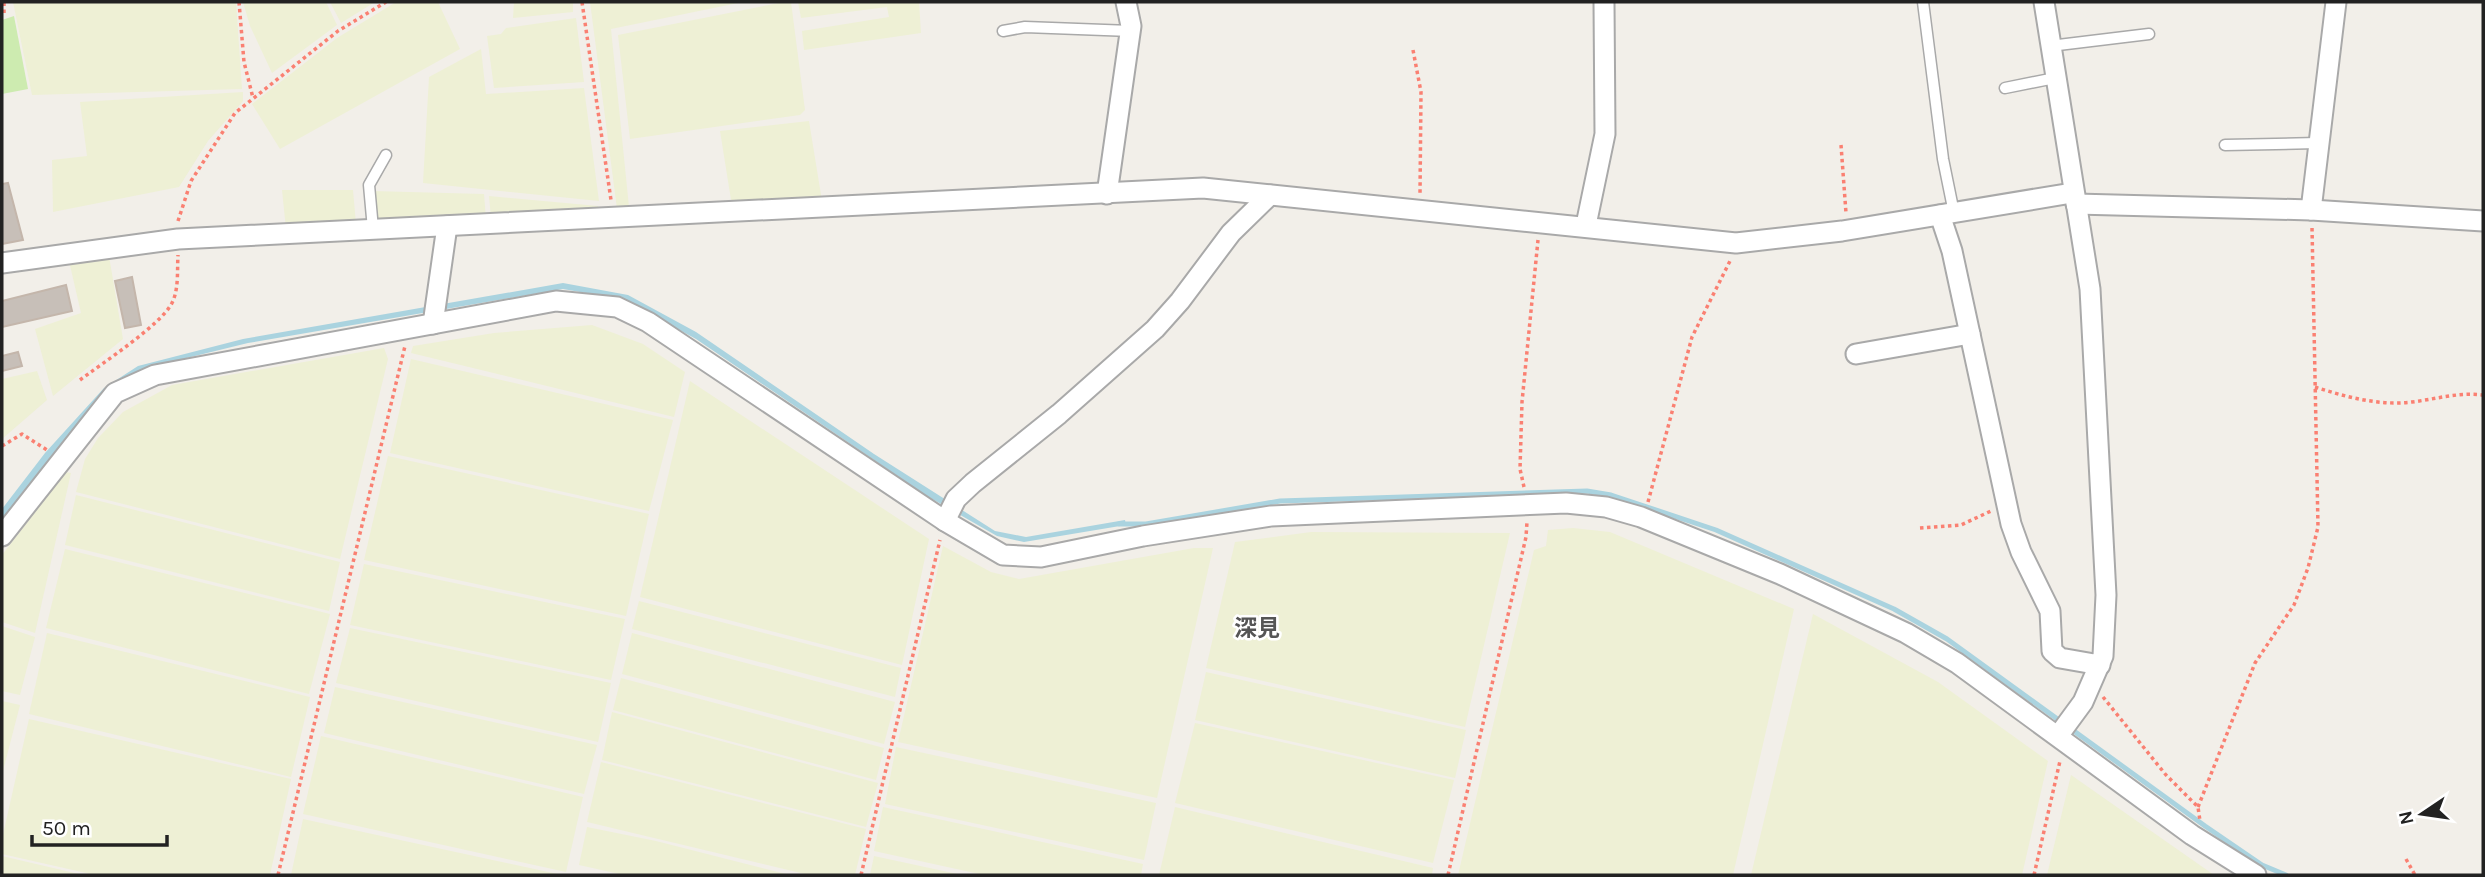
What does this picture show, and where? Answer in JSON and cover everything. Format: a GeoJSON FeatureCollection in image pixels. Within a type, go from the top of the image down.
{"type":"FeatureCollection","features":[{"type":"Feature","properties":{"kind":"street"},"geometry":{"type":"LineString","coordinates":[[1107,194],[1130,31],[1126,2]]}},
{"type":"Feature","properties":{"kind":"street"},"geometry":{"type":"LineString","coordinates":[[1586,225],[1605,134],[1604,2]]}},
{"type":"Feature","properties":{"kind":"street"},"geometry":{"type":"LineString","coordinates":[[2044,2],[2090,289],[2106,594],[2100,664],[2092,685],[2062,739]]}},
{"type":"Feature","properties":{"kind":"street"},"geometry":{"type":"LineString","coordinates":[[2311,210],[2336,2]]}},
{"type":"Feature","properties":{"kind":"street"},"geometry":{"type":"LineString","coordinates":[[2,263],[175,239],[1203,188],[1745,242],[2074,198],[2483,221]]}},
{"type":"Feature","properties":{"kind":"street"},"geometry":{"type":"LineString","coordinates":[[945,521],[956,499],[972,483],[1059,414],[1155,328],[1180,302],[1231,233],[1270,195]]}},
{"type":"Feature","properties":{"kind":"street"},"geometry":{"type":"LineString","coordinates":[[1947,214],[1952,251],[2006,502],[2021,552],[2050,611],[2052,652],[2060,659],[2100,664]]}},
{"type":"Feature","properties":{"kind":"street"},"geometry":{"type":"LineString","coordinates":[[433,324],[447,226]]}},
{"type":"Feature","properties":{"kind":"street"},"geometry":{"type":"LineString","coordinates":[[2,536],[114,393],[155,375],[556,301],[617,307],[648,322],[945,521],[1003,555],[1041,557],[1143,536],[1271,516],[1566,503],[1606,507],[1641,517],[1780,574],[1906,634],[1956,663],[2192,835],[2256,875]]}},
{"type":"Feature","properties":{"kind":"street"},"geometry":{"type":"LineString","coordinates":[[1856,354],[1970,334]]}},
{"type":"Feature","properties":{"kind":"lane"},"geometry":{"type":"LineString","coordinates":[[1923,2],[1943,159],[1947,214]]}},
{"type":"Feature","properties":{"kind":"lane"},"geometry":{"type":"LineString","coordinates":[[1003,31],[1025,27],[1130,31]]}},
{"type":"Feature","properties":{"kind":"lane"},"geometry":{"type":"LineString","coordinates":[[2050,46],[2149,34]]}},
{"type":"Feature","properties":{"kind":"lane"},"geometry":{"type":"LineString","coordinates":[[2005,88],[2055,78]]}},
{"type":"Feature","properties":{"kind":"lane"},"geometry":{"type":"LineString","coordinates":[[2225,145],[2317,143]]}},
{"type":"Feature","properties":{"kind":"lane"},"geometry":{"type":"LineString","coordinates":[[373,229],[369,186],[386,155]]}},
{"type":"Feature","properties":{"kind":"path"},"geometry":{"type":"LineString","coordinates":[[4,2],[4,13]]}},
{"type":"Feature","properties":{"kind":"path"},"geometry":{"type":"LineString","coordinates":[[239,2],[244,62],[253,98]]}},
{"type":"Feature","properties":{"kind":"path"},"geometry":{"type":"LineString","coordinates":[[80,380],[159,319],[171,305],[176,289],[175,239],[191,181],[235,113],[338,31],[386,2]]}},
{"type":"Feature","properties":{"kind":"path"},"geometry":{"type":"LineString","coordinates":[[582,2],[614,218]]}},
{"type":"Feature","properties":{"kind":"path"},"geometry":{"type":"LineString","coordinates":[[1413,50],[1421,92],[1419,211]]}},
{"type":"Feature","properties":{"kind":"path"},"geometry":{"type":"LineString","coordinates":[[1841,145],[1847,230]]}},
{"type":"Feature","properties":{"kind":"path"},"geometry":{"type":"LineString","coordinates":[[2198,807],[2256,663],[2294,605],[2308,568],[2318,527],[2311,210]]}},
{"type":"Feature","properties":{"kind":"path"},"geometry":{"type":"LineString","coordinates":[[1448,875],[1526,537],[1527,506],[1520,469],[1522,402],[1540,223]]}},
{"type":"Feature","properties":{"kind":"path"},"geometry":{"type":"LineString","coordinates":[[1641,517],[1654,488],[1692,337],[1724,271],[1745,242]]}},
{"type":"Feature","properties":{"kind":"path"},"geometry":{"type":"LineString","coordinates":[[278,875],[409,329]]}},
{"type":"Feature","properties":{"kind":"path"},"geometry":{"type":"LineString","coordinates":[[2315,387],[2354,400],[2409,403],[2468,393],[2483,395]]}},
{"type":"Feature","properties":{"kind":"path"},"geometry":{"type":"LineString","coordinates":[[2,446],[22,434],[46,449]]}},
{"type":"Feature","properties":{"kind":"path"},"geometry":{"type":"LineString","coordinates":[[1920,528],[1961,524],[1985,515],[2006,502]]}},
{"type":"Feature","properties":{"kind":"path"},"geometry":{"type":"LineString","coordinates":[[861,875],[945,521]]}},
{"type":"Feature","properties":{"kind":"path"},"geometry":{"type":"LineString","coordinates":[[2092,685],[2166,775],[2198,807],[2202,813],[2200,824],[2192,835]]}},
{"type":"Feature","properties":{"kind":"path"},"geometry":{"type":"LineString","coordinates":[[2034,875],[2062,739]]}},
{"type":"Feature","properties":{"kind":"path"},"geometry":{"type":"LineString","coordinates":[[2406,859],[2415,875]]}},
{"type":"Feature","properties":{"kind":"green space"},"geometry":{"type":"Polygon","coordinates":[[[13,2],[236,2],[242,89],[32,95],[13,2]]]}},
{"type":"Feature","properties":{"kind":"green space"},"geometry":{"type":"Polygon","coordinates":[[[243,2],[326,2],[337,25],[272,73],[250,26],[243,2]]]}},
{"type":"Feature","properties":{"kind":"green space"},"geometry":{"type":"Polygon","coordinates":[[[330,2],[375,2],[341,23],[330,2]]]}},
{"type":"Feature","properties":{"kind":"green space"},"geometry":{"type":"Polygon","coordinates":[[[396,2],[438,2],[460,49],[280,149],[252,104],[337,38],[396,2]]]}},
{"type":"Feature","properties":{"kind":"green space"},"geometry":{"type":"Polygon","coordinates":[[[514,2],[573,2],[573,12],[513,18],[514,2]]]}},
{"type":"Feature","properties":{"kind":"green space"},"geometry":{"type":"Polygon","coordinates":[[[590,2],[743,2],[611,29],[629,207],[617,209],[590,2]]]}},
{"type":"Feature","properties":{"kind":"green space"},"geometry":{"type":"Polygon","coordinates":[[[791,2],[805,110],[800,115],[630,139],[618,35],[791,2]]]}},
{"type":"Feature","properties":{"kind":"green space"},"geometry":{"type":"Polygon","coordinates":[[[798,2],[919,2],[921,33],[804,50],[802,31],[889,17],[887,7],[801,18],[798,2]]]}},
{"type":"Feature","properties":{"kind":"green space"},"geometry":{"type":"Polygon","coordinates":[[[14,16],[28,89],[2,94],[2,20],[14,16]]]}},
{"type":"Feature","properties":{"kind":"green space"},"geometry":{"type":"Polygon","coordinates":[[[576,18],[584,82],[494,88],[487,36],[501,34],[506,28],[576,18]]]}},
{"type":"Feature","properties":{"kind":"green space"},"geometry":{"type":"Polygon","coordinates":[[[481,49],[486,94],[584,88],[599,201],[423,183],[429,77],[481,49]]]}},
{"type":"Feature","properties":{"kind":"green space"},"geometry":{"type":"Polygon","coordinates":[[[243,92],[243,101],[208,141],[179,187],[53,212],[52,160],[87,156],[80,102],[243,92]]]}},
{"type":"Feature","properties":{"kind":"green space"},"geometry":{"type":"Polygon","coordinates":[[[809,121],[822,201],[732,206],[720,131],[809,121]]]}},
{"type":"Feature","properties":{"kind":"green space"},"geometry":{"type":"Polygon","coordinates":[[[282,190],[353,190],[356,224],[286,229],[282,190]]]}},
{"type":"Feature","properties":{"kind":"green space"},"geometry":{"type":"Polygon","coordinates":[[[372,191],[484,194],[486,219],[377,225],[372,191]]]}},
{"type":"Feature","properties":{"kind":"green space"},"geometry":{"type":"Polygon","coordinates":[[[489,196],[598,206],[599,214],[491,218],[489,196]]]}},
{"type":"Feature","properties":{"kind":"green space"},"geometry":{"type":"Polygon","coordinates":[[[109,256],[123,339],[53,396],[35,329],[81,313],[69,261],[109,256]]]}},
{"type":"Feature","properties":{"kind":"green space"},"geometry":{"type":"Polygon","coordinates":[[[592,325],[643,344],[685,372],[674,417],[411,353],[413,346],[494,333],[592,325]]]}},
{"type":"Feature","properties":{"kind":"green space"},"geometry":{"type":"Polygon","coordinates":[[[384,348],[388,359],[340,559],[76,492],[85,459],[98,438],[123,412],[172,385],[384,348]]]}},
{"type":"Feature","properties":{"kind":"green space"},"geometry":{"type":"Polygon","coordinates":[[[411,359],[673,420],[649,511],[390,453],[411,359]]]}},
{"type":"Feature","properties":{"kind":"green space"},"geometry":{"type":"Polygon","coordinates":[[[37,371],[47,400],[2,439],[2,379],[37,371]]]}},
{"type":"Feature","properties":{"kind":"green space"},"geometry":{"type":"Polygon","coordinates":[[[690,381],[929,539],[902,665],[640,597],[690,381]]]}},
{"type":"Feature","properties":{"kind":"green space"},"geometry":{"type":"Polygon","coordinates":[[[388,456],[649,514],[626,616],[364,560],[388,456]]]}},
{"type":"Feature","properties":{"kind":"green space"},"geometry":{"type":"Polygon","coordinates":[[[66,472],[71,473],[35,633],[2,622],[2,555],[66,472]]]}},
{"type":"Feature","properties":{"kind":"green space"},"geometry":{"type":"Polygon","coordinates":[[[76,495],[340,562],[329,611],[65,545],[76,495]]]}},
{"type":"Feature","properties":{"kind":"green space"},"geometry":{"type":"Polygon","coordinates":[[[1573,528],[1610,532],[1794,609],[1733,875],[1458,875],[1534,550],[1546,546],[1548,530],[1573,528]]]}},
{"type":"Feature","properties":{"kind":"green space"},"geometry":{"type":"Polygon","coordinates":[[[1311,532],[1510,533],[1465,727],[1206,668],[1235,542],[1311,532]]]}},
{"type":"Feature","properties":{"kind":"green space"},"geometry":{"type":"Polygon","coordinates":[[[943,546],[991,572],[1019,579],[1194,548],[1213,548],[1157,798],[898,742],[943,546]]]}},
{"type":"Feature","properties":{"kind":"green space"},"geometry":{"type":"Polygon","coordinates":[[[65,549],[330,614],[309,694],[46,628],[65,549]]]}},
{"type":"Feature","properties":{"kind":"green space"},"geometry":{"type":"Polygon","coordinates":[[[364,564],[625,619],[611,680],[350,625],[364,564]]]}},
{"type":"Feature","properties":{"kind":"green space"},"geometry":{"type":"Polygon","coordinates":[[[639,601],[901,668],[895,697],[632,629],[639,601]]]}},
{"type":"Feature","properties":{"kind":"green space"},"geometry":{"type":"Polygon","coordinates":[[[1813,614],[1938,682],[2048,761],[2022,875],[1751,875],[1813,614]]]}},
{"type":"Feature","properties":{"kind":"green space"},"geometry":{"type":"Polygon","coordinates":[[[2,626],[35,637],[20,695],[2,691],[2,626]]]}},
{"type":"Feature","properties":{"kind":"green space"},"geometry":{"type":"Polygon","coordinates":[[[350,628],[611,683],[598,742],[336,683],[350,628]]]}},
{"type":"Feature","properties":{"kind":"green space"},"geometry":{"type":"Polygon","coordinates":[[[47,633],[310,697],[291,777],[29,714],[47,633]]]}},
{"type":"Feature","properties":{"kind":"green space"},"geometry":{"type":"Polygon","coordinates":[[[632,633],[895,702],[884,744],[622,674],[632,633]]]}},
{"type":"Feature","properties":{"kind":"green space"},"geometry":{"type":"Polygon","coordinates":[[[1206,672],[1466,730],[1455,778],[1195,720],[1206,672]]]}},
{"type":"Feature","properties":{"kind":"green space"},"geometry":{"type":"Polygon","coordinates":[[[621,678],[884,748],[876,780],[613,710],[621,678]]]}},
{"type":"Feature","properties":{"kind":"green space"},"geometry":{"type":"Polygon","coordinates":[[[335,687],[597,745],[584,794],[324,733],[335,687]]]}},
{"type":"Feature","properties":{"kind":"green space"},"geometry":{"type":"Polygon","coordinates":[[[2,701],[20,705],[3,771],[2,771],[2,701]]]}},
{"type":"Feature","properties":{"kind":"green space"},"geometry":{"type":"Polygon","coordinates":[[[612,712],[878,783],[866,827],[602,760],[612,712]]]}},
{"type":"Feature","properties":{"kind":"green space"},"geometry":{"type":"Polygon","coordinates":[[[29,719],[291,779],[270,875],[95,875],[2,854],[2,839],[29,719]]]}},
{"type":"Feature","properties":{"kind":"green space"},"geometry":{"type":"Polygon","coordinates":[[[1195,723],[1454,780],[1433,863],[1175,803],[1195,723]]]}},
{"type":"Feature","properties":{"kind":"green space"},"geometry":{"type":"Polygon","coordinates":[[[321,736],[583,797],[566,872],[303,814],[321,736]]]}},
{"type":"Feature","properties":{"kind":"green space"},"geometry":{"type":"Polygon","coordinates":[[[896,747],[1156,803],[1144,860],[885,804],[896,747]]]}},
{"type":"Feature","properties":{"kind":"green space"},"geometry":{"type":"Polygon","coordinates":[[[601,762],[866,829],[855,875],[809,875],[587,822],[601,762]]]}},
{"type":"Feature","properties":{"kind":"green space"},"geometry":{"type":"Polygon","coordinates":[[[2071,775],[2214,875],[2047,875],[2071,775]]]}},
{"type":"Feature","properties":{"kind":"green space"},"geometry":{"type":"Polygon","coordinates":[[[883,807],[1143,864],[1141,875],[984,875],[874,851],[883,807]]]}},
{"type":"Feature","properties":{"kind":"green space"},"geometry":{"type":"Polygon","coordinates":[[[1175,807],[1433,868],[1432,875],[1159,875],[1175,807]]]}},
{"type":"Feature","properties":{"kind":"green space"},"geometry":{"type":"Polygon","coordinates":[[[303,819],[562,875],[291,875],[303,819]]]}},
{"type":"Feature","properties":{"kind":"green space"},"geometry":{"type":"Polygon","coordinates":[[[587,827],[656,841],[790,875],[624,875],[579,865],[587,827]]]}},
{"type":"Feature","properties":{"kind":"green space"},"geometry":{"type":"Polygon","coordinates":[[[2,856],[83,875],[2,875],[2,856]]]}},
{"type":"Feature","properties":{"kind":"green space"},"geometry":{"type":"Polygon","coordinates":[[[874,856],[962,875],[870,875],[874,856]]]}},
{"type":"Feature","properties":{"kind":"water"},"geometry":{"type":"Polygon","coordinates":[[[563,283],[628,295],[696,332],[874,454],[995,531],[1026,537],[1125,520],[1126,525],[1024,542],[997,536],[927,496],[696,339],[625,300],[563,289],[248,343],[154,366],[111,388],[64,440],[2,519],[2,509],[45,453],[104,388],[138,366],[243,339],[563,283]]]}},
{"type":"Feature","properties":{"kind":"building"},"geometry":{"type":"Polygon","coordinates":[[[8,183],[23,240],[2,244],[2,184],[8,183]]]}},
{"type":"Feature","properties":{"kind":"building"},"geometry":{"type":"Polygon","coordinates":[[[132,277],[141,325],[125,328],[115,281],[132,277]]]}},
{"type":"Feature","properties":{"kind":"building"},"geometry":{"type":"Polygon","coordinates":[[[66,285],[72,311],[2,327],[2,301],[66,285]]]}},
{"type":"Feature","properties":{"kind":"building"},"geometry":{"type":"Polygon","coordinates":[[[18,352],[22,366],[2,371],[2,356],[18,352]]]}},
{"type":"Feature","properties":{"kind":"waterway"},"geometry":{"type":"LineString","coordinates":[[1119,524],[1146,524],[1280,501],[1587,491],[1611,495],[1716,530],[1894,609],[1947,639],[2262,865],[2286,875]]}},
{"type":"Feature","properties":{"kind":"district","name":"深見"},"geometry":{"type":"Point","coordinates":[1257,628]}}]}
